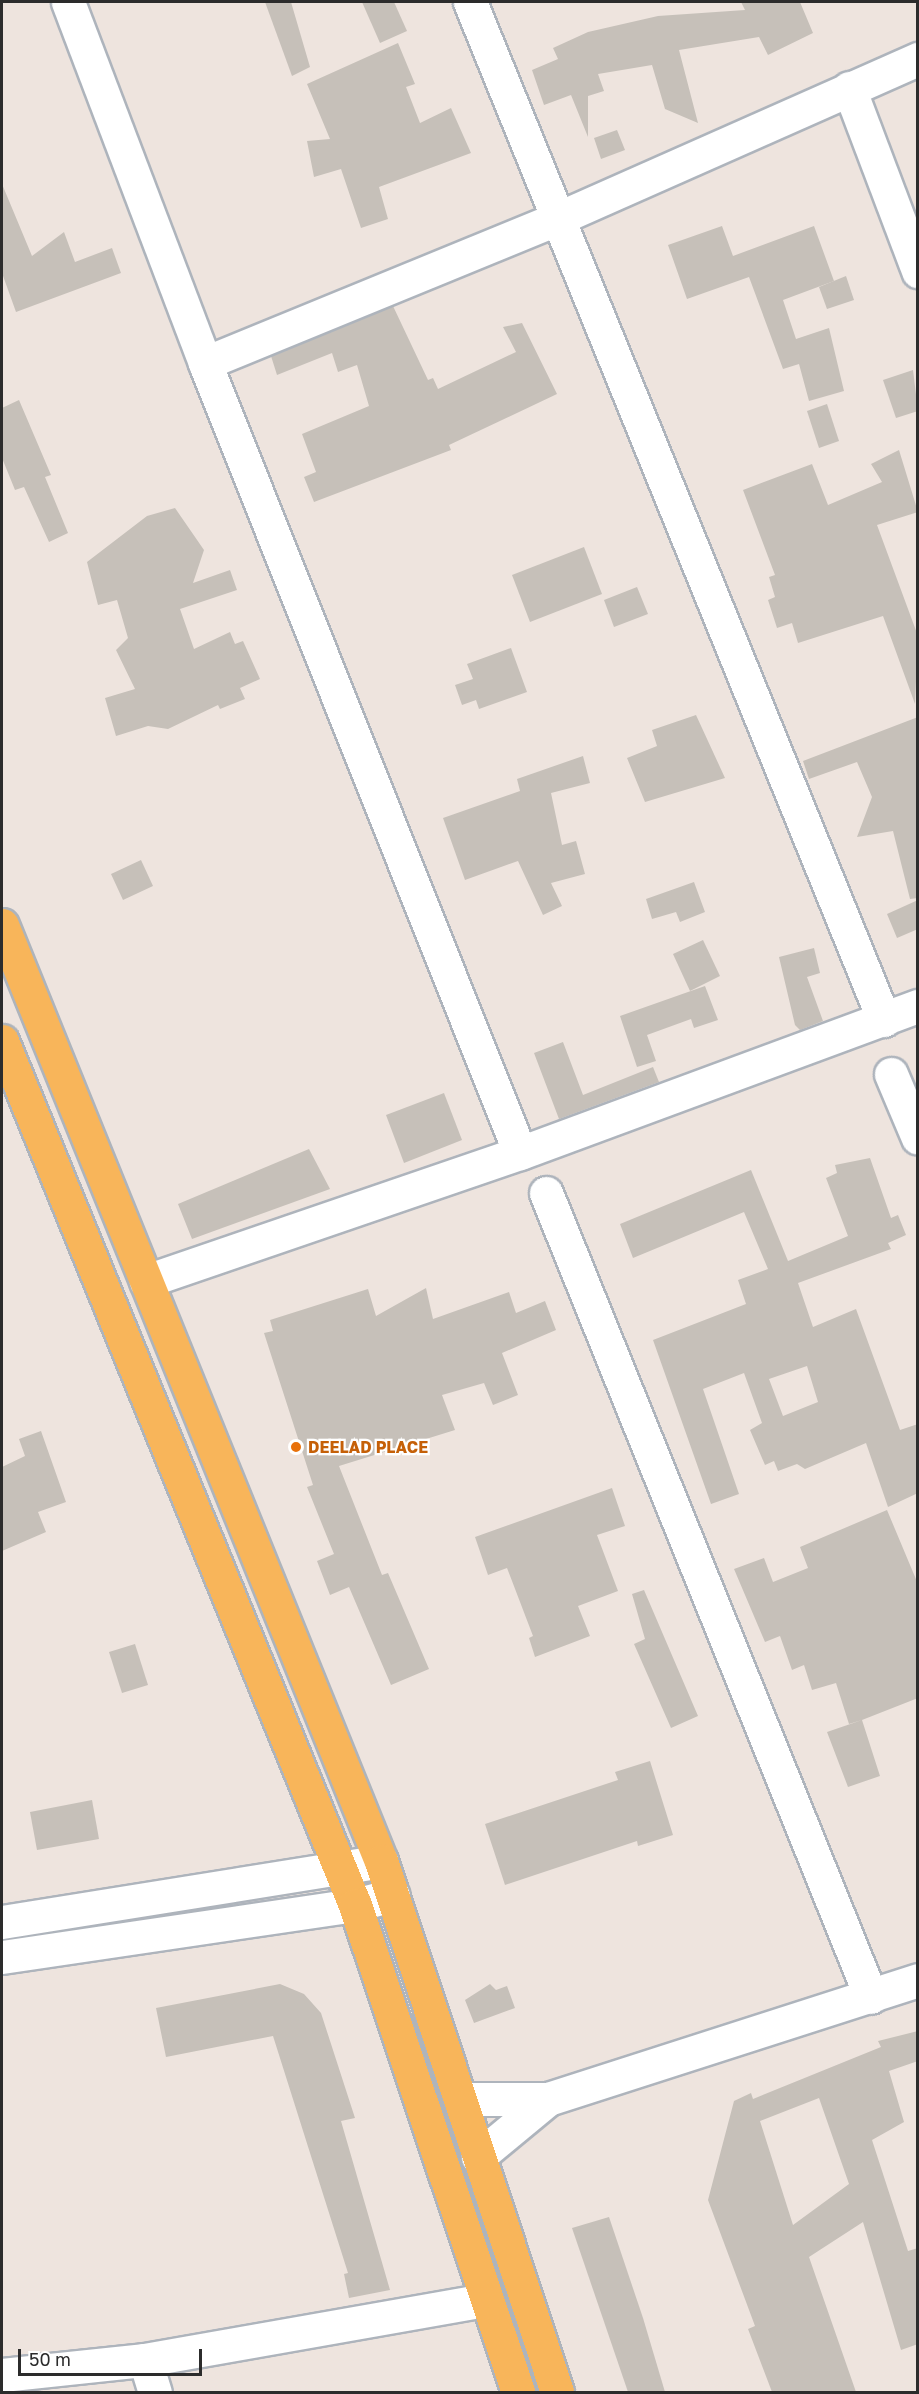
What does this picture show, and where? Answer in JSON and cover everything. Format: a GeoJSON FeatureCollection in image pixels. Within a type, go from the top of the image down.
{"type":"FeatureCollection","features":[{"type":"Feature","properties":{"kind":"main road"},"geometry":{"type":"LineString","coordinates":[[2,926],[381,1861],[557,2392]]}},
{"type":"Feature","properties":{"kind":"main road"},"geometry":{"type":"LineString","coordinates":[[2,1041],[355,1905],[518,2392]]}},
{"type":"Feature","properties":{"kind":"street"},"geometry":{"type":"LineString","coordinates":[[68,2],[205,363],[520,1153]]}},
{"type":"Feature","properties":{"kind":"street"},"geometry":{"type":"LineString","coordinates":[[470,2],[884,1020]]}},
{"type":"Feature","properties":{"kind":"street"},"geometry":{"type":"LineString","coordinates":[[205,363],[559,218],[918,59]]}},
{"type":"Feature","properties":{"kind":"street"},"geometry":{"type":"LineString","coordinates":[[849,88],[918,271]]}},
{"type":"Feature","properties":{"kind":"street"},"geometry":{"type":"LineString","coordinates":[[146,1281],[520,1153],[918,1006]]}},
{"type":"Feature","properties":{"kind":"street"},"geometry":{"type":"LineString","coordinates":[[891,1074],[918,1138]]}},
{"type":"Feature","properties":{"kind":"street"},"geometry":{"type":"LineString","coordinates":[[546,1193],[871,1997]]}},
{"type":"Feature","properties":{"kind":"street"},"geometry":{"type":"LineString","coordinates":[[2,1922],[342,1871],[381,1861]]}},
{"type":"Feature","properties":{"kind":"street"},"geometry":{"type":"LineString","coordinates":[[2,1957],[355,1905],[393,1895]]}},
{"type":"Feature","properties":{"kind":"street"},"geometry":{"type":"LineString","coordinates":[[461,2098],[548,2099],[918,1980]]}},
{"type":"Feature","properties":{"kind":"street"},"geometry":{"type":"LineString","coordinates":[[478,2157],[548,2099]]}},
{"type":"Feature","properties":{"kind":"street"},"geometry":{"type":"LineString","coordinates":[[2,2376],[145,2360],[486,2300]]}},
{"type":"Feature","properties":{"kind":"street"},"geometry":{"type":"LineString","coordinates":[[145,2360],[155,2392]]}},
{"type":"Feature","properties":{"kind":"building"},"geometry":{"type":"Polygon","coordinates":[[[265,2],[291,2],[310,67],[292,76],[265,2]]]}},
{"type":"Feature","properties":{"kind":"building"},"geometry":{"type":"Polygon","coordinates":[[[362,2],[394,2],[407,31],[380,43],[362,2]]]}},
{"type":"Feature","properties":{"kind":"building"},"geometry":{"type":"Polygon","coordinates":[[[741,2],[800,2],[813,33],[768,55],[759,37],[679,50],[698,123],[665,109],[652,65],[598,74],[604,91],[588,96],[588,137],[571,95],[544,105],[532,70],[558,59],[553,48],[588,32],[658,16],[745,10],[741,2]]]}},
{"type":"Feature","properties":{"kind":"building"},"geometry":{"type":"Polygon","coordinates":[[[398,43],[415,84],[406,87],[420,123],[451,108],[471,153],[379,187],[388,219],[361,228],[341,169],[314,177],[307,141],[330,139],[307,84],[398,43]]]}},
{"type":"Feature","properties":{"kind":"building"},"geometry":{"type":"Polygon","coordinates":[[[617,130],[625,150],[601,159],[594,138],[617,130]]]}},
{"type":"Feature","properties":{"kind":"building"},"geometry":{"type":"Polygon","coordinates":[[[2,184],[32,256],[64,232],[75,262],[112,248],[121,273],[16,312],[2,273],[2,184]]]}},
{"type":"Feature","properties":{"kind":"building"},"geometry":{"type":"Polygon","coordinates":[[[722,226],[733,256],[814,226],[834,281],[783,300],[796,339],[829,328],[844,391],[809,401],[799,364],[783,369],[749,277],[687,299],[668,245],[722,226]]]}},
{"type":"Feature","properties":{"kind":"building"},"geometry":{"type":"Polygon","coordinates":[[[846,276],[854,300],[827,309],[819,287],[846,276]]]}},
{"type":"Feature","properties":{"kind":"building"},"geometry":{"type":"Polygon","coordinates":[[[393,306],[428,380],[433,378],[438,389],[516,352],[503,327],[522,323],[557,394],[449,445],[451,450],[314,502],[304,477],[316,472],[302,434],[369,406],[357,365],[338,372],[332,353],[277,375],[271,356],[393,306]]]}},
{"type":"Feature","properties":{"kind":"building"},"geometry":{"type":"Polygon","coordinates":[[[913,370],[918,411],[896,418],[883,380],[913,370]]]}},
{"type":"Feature","properties":{"kind":"building"},"geometry":{"type":"Polygon","coordinates":[[[19,400],[51,475],[45,477],[68,533],[49,542],[24,487],[15,490],[2,458],[2,408],[19,400]]]}},
{"type":"Feature","properties":{"kind":"building"},"geometry":{"type":"Polygon","coordinates":[[[827,404],[839,441],[819,448],[807,411],[827,404]]]}},
{"type":"Feature","properties":{"kind":"building"},"geometry":{"type":"Polygon","coordinates":[[[899,450],[918,512],[877,525],[918,636],[915,704],[883,616],[798,643],[792,623],[777,628],[768,600],[775,597],[769,577],[775,575],[743,490],[812,464],[828,505],[882,482],[871,464],[899,450]]]}},
{"type":"Feature","properties":{"kind":"building"},"geometry":{"type":"Polygon","coordinates":[[[175,508],[204,550],[193,583],[230,570],[237,590],[180,609],[194,649],[230,632],[235,644],[243,641],[260,679],[240,688],[245,699],[220,709],[218,705],[168,729],[148,726],[116,736],[105,698],[135,689],[116,650],[128,638],[117,600],[98,605],[87,562],[147,516],[175,508]]]}},
{"type":"Feature","properties":{"kind":"building"},"geometry":{"type":"Polygon","coordinates":[[[584,547],[602,594],[530,622],[512,575],[584,547]]]}},
{"type":"Feature","properties":{"kind":"building"},"geometry":{"type":"Polygon","coordinates":[[[637,587],[648,614],[614,627],[604,600],[637,587]]]}},
{"type":"Feature","properties":{"kind":"building"},"geometry":{"type":"Polygon","coordinates":[[[511,648],[527,692],[479,709],[476,700],[462,705],[455,685],[473,679],[467,664],[511,648]]]}},
{"type":"Feature","properties":{"kind":"building"},"geometry":{"type":"Polygon","coordinates":[[[696,715],[725,778],[645,802],[627,758],[657,746],[652,730],[696,715]]]}},
{"type":"Feature","properties":{"kind":"building"},"geometry":{"type":"Polygon","coordinates":[[[918,717],[918,898],[910,899],[893,831],[857,837],[872,797],[857,762],[809,779],[803,761],[918,717]]]}},
{"type":"Feature","properties":{"kind":"building"},"geometry":{"type":"Polygon","coordinates":[[[583,756],[590,783],[551,793],[562,845],[576,841],[585,874],[551,883],[562,906],[543,915],[518,861],[465,880],[443,818],[520,791],[517,779],[583,756]]]}},
{"type":"Feature","properties":{"kind":"building"},"geometry":{"type":"Polygon","coordinates":[[[141,860],[153,886],[123,900],[111,874],[141,860]]]}},
{"type":"Feature","properties":{"kind":"building"},"geometry":{"type":"Polygon","coordinates":[[[694,882],[705,912],[680,922],[676,912],[652,919],[646,899],[694,882]]]}},
{"type":"Feature","properties":{"kind":"building"},"geometry":{"type":"Polygon","coordinates":[[[918,900],[918,929],[897,938],[887,914],[918,900]]]}},
{"type":"Feature","properties":{"kind":"building"},"geometry":{"type":"Polygon","coordinates":[[[703,940],[720,976],[690,991],[673,954],[703,940]]]}},
{"type":"Feature","properties":{"kind":"building"},"geometry":{"type":"Polygon","coordinates":[[[814,948],[820,973],[807,977],[823,1021],[800,1030],[795,1025],[779,957],[814,948]]]}},
{"type":"Feature","properties":{"kind":"building"},"geometry":{"type":"Polygon","coordinates":[[[705,986],[718,1020],[694,1028],[691,1019],[647,1035],[656,1061],[637,1067],[620,1016],[705,986]]]}},
{"type":"Feature","properties":{"kind":"building"},"geometry":{"type":"Polygon","coordinates":[[[563,1042],[583,1095],[653,1067],[659,1082],[559,1119],[534,1053],[563,1042]]]}},
{"type":"Feature","properties":{"kind":"building"},"geometry":{"type":"Polygon","coordinates":[[[444,1093],[462,1140],[404,1163],[386,1115],[444,1093]]]}},
{"type":"Feature","properties":{"kind":"building"},"geometry":{"type":"Polygon","coordinates":[[[309,1149],[330,1189],[192,1239],[178,1204],[309,1149]]]}},
{"type":"Feature","properties":{"kind":"building"},"geometry":{"type":"Polygon","coordinates":[[[870,1158],[891,1218],[898,1215],[906,1235],[888,1243],[891,1249],[798,1283],[813,1327],[856,1309],[900,1430],[918,1424],[918,1493],[888,1507],[866,1443],[805,1469],[797,1464],[778,1471],[774,1461],[765,1465],[750,1430],[762,1423],[744,1373],[703,1389],[739,1494],[711,1504],[653,1340],[746,1304],[738,1280],[768,1269],[744,1212],[633,1258],[620,1224],[751,1170],[788,1261],[848,1236],[826,1178],[837,1173],[835,1165],[870,1158]],[[807,1366],[769,1379],[783,1416],[818,1402],[807,1366]]]}},
{"type":"Feature","properties":{"kind":"building"},"geometry":{"type":"Polygon","coordinates":[[[426,1288],[433,1319],[509,1292],[516,1313],[545,1301],[556,1330],[502,1353],[518,1395],[493,1405],[484,1383],[442,1395],[455,1430],[339,1466],[382,1575],[388,1573],[429,1669],[391,1685],[349,1587],[330,1595],[317,1561],[334,1554],[307,1487],[313,1485],[264,1333],[273,1331],[270,1320],[368,1289],[376,1316],[426,1288]]]}},
{"type":"Feature","properties":{"kind":"building"},"geometry":{"type":"Polygon","coordinates":[[[41,1431],[66,1502],[38,1512],[46,1532],[2,1551],[2,1467],[25,1456],[19,1439],[41,1431]]]}},
{"type":"Feature","properties":{"kind":"building"},"geometry":{"type":"Polygon","coordinates":[[[612,1488],[625,1526],[597,1535],[618,1591],[578,1606],[590,1636],[535,1657],[529,1638],[533,1636],[507,1568],[488,1575],[475,1537],[612,1488]]]}},
{"type":"Feature","properties":{"kind":"building"},"geometry":{"type":"Polygon","coordinates":[[[887,1510],[918,1584],[918,1698],[849,1724],[836,1683],[812,1690],[804,1665],[792,1670],[780,1636],[765,1642],[734,1569],[764,1558],[773,1582],[808,1568],[800,1547],[887,1510]]]}},
{"type":"Feature","properties":{"kind":"building"},"geometry":{"type":"Polygon","coordinates":[[[644,1590],[698,1716],[671,1728],[634,1644],[645,1639],[632,1594],[644,1590]]]}},
{"type":"Feature","properties":{"kind":"building"},"geometry":{"type":"Polygon","coordinates":[[[135,1644],[148,1685],[122,1693],[109,1652],[135,1644]]]}},
{"type":"Feature","properties":{"kind":"building"},"geometry":{"type":"Polygon","coordinates":[[[862,1720],[880,1776],[848,1787],[827,1732],[862,1720]]]}},
{"type":"Feature","properties":{"kind":"building"},"geometry":{"type":"Polygon","coordinates":[[[650,1761],[673,1835],[638,1846],[637,1841],[505,1885],[485,1824],[618,1780],[615,1772],[650,1761]]]}},
{"type":"Feature","properties":{"kind":"building"},"geometry":{"type":"Polygon","coordinates":[[[92,1800],[99,1839],[37,1850],[30,1812],[92,1800]]]}},
{"type":"Feature","properties":{"kind":"building"},"geometry":{"type":"Polygon","coordinates":[[[280,1984],[304,1994],[321,2013],[355,2118],[341,2121],[390,2290],[349,2298],[344,2274],[348,2273],[273,2036],[166,2057],[156,2008],[280,1984]]]}},
{"type":"Feature","properties":{"kind":"building"},"geometry":{"type":"Polygon","coordinates":[[[490,1984],[496,1990],[507,1986],[515,2008],[474,2023],[465,2000],[490,1984]]]}},
{"type":"Feature","properties":{"kind":"building"},"geometry":{"type":"Polygon","coordinates":[[[918,2031],[918,2061],[889,2071],[904,2122],[872,2140],[908,2251],[918,2248],[918,2344],[901,2350],[863,2222],[809,2257],[856,2392],[772,2392],[748,2329],[755,2326],[708,2200],[734,2101],[751,2093],[753,2099],[881,2047],[878,2041],[918,2031]],[[819,2098],[760,2121],[793,2225],[849,2184],[819,2098]]]}},
{"type":"Feature","properties":{"kind":"building"},"geometry":{"type":"Polygon","coordinates":[[[609,2217],[665,2392],[628,2392],[572,2228],[609,2217]]]}},
{"type":"Feature","properties":{"kind":"place","name":"DEELAD PLACE"},"geometry":{"type":"Point","coordinates":[296,1447]}}]}
